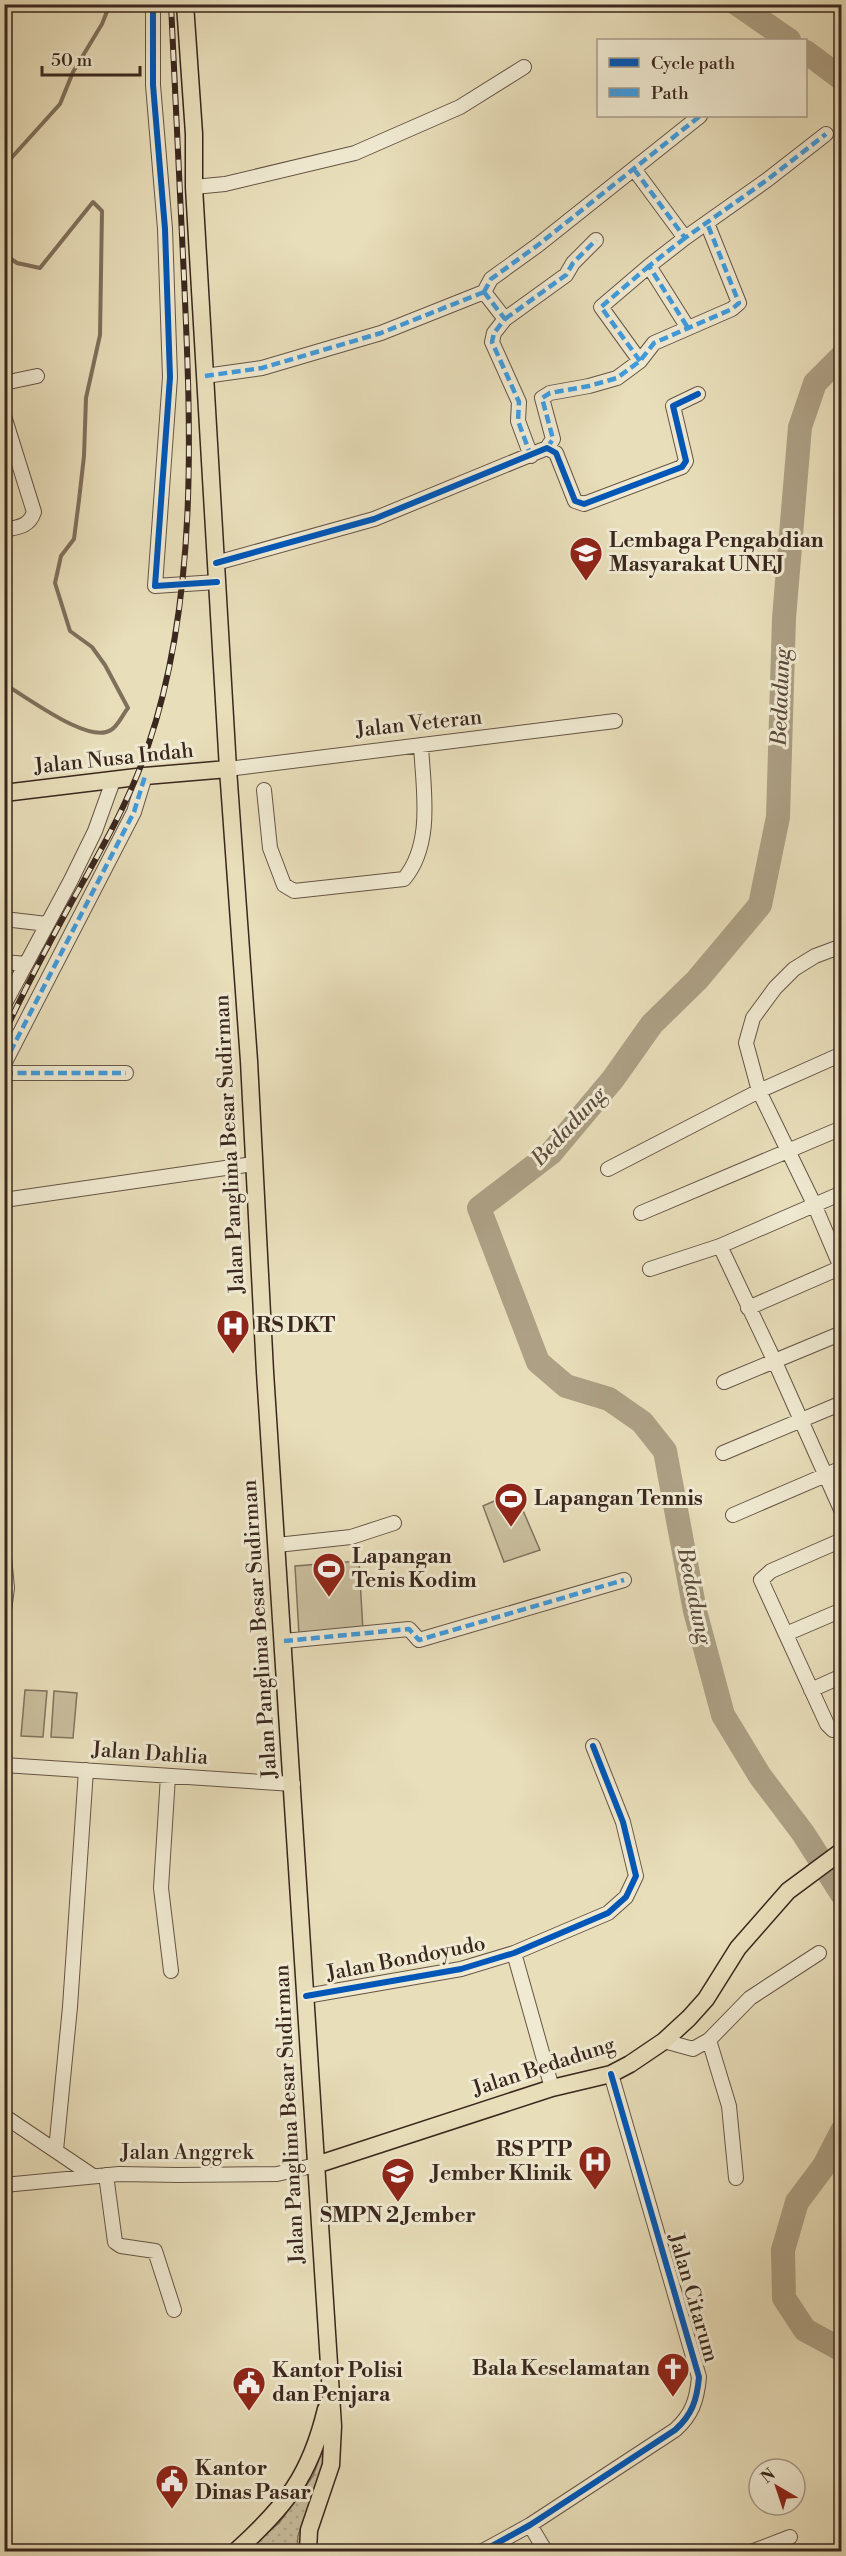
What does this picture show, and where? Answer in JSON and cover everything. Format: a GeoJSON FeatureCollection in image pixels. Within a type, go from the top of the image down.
{"type":"FeatureCollection","features":[{"type":"Feature","properties":{"kind":"main road","name":"Jalan Panglima Besar Sudirman"},"geometry":{"type":"LineString","coordinates":[[185,4],[228,769],[249,1061],[253,1164],[333,2426],[331,2465],[309,2530],[308,2552]]}},
{"type":"Feature","properties":{"kind":"main road","name":"Jalan Nusa Indah"},"geometry":{"type":"LineString","coordinates":[[4,794],[145,776],[228,769]]}},
{"type":"Feature","properties":{"kind":"main road","name":"Jalan Bedadung"},"geometry":{"type":"LineString","coordinates":[[316,2164],[552,2088],[611,2074],[664,2042],[706,1999],[738,1948],[788,1891],[842,1851]]}},
{"type":"Feature","properties":{"kind":"main road","name":"Jalan Panglima Besar Sudirman"},"geometry":{"type":"LineString","coordinates":[[235,2552],[275,2513],[305,2471],[319,2437],[330,2389]]}},
{"type":"Feature","properties":{"kind":"street"},"geometry":{"type":"LineString","coordinates":[[153,4],[153,86],[165,229],[170,376],[154,586],[217,582]]}},
{"type":"Feature","properties":{"kind":"street"},"geometry":{"type":"LineString","coordinates":[[194,187],[236,182],[356,153],[460,107],[524,67]]}},
{"type":"Feature","properties":{"kind":"street"},"geometry":{"type":"LineString","coordinates":[[205,376],[262,368],[381,333],[483,292],[491,279],[699,117]]}},
{"type":"Feature","properties":{"kind":"street"},"geometry":{"type":"LineString","coordinates":[[640,361],[601,307],[685,238],[826,134]]}},
{"type":"Feature","properties":{"kind":"street"},"geometry":{"type":"LineString","coordinates":[[634,169],[685,238]]}},
{"type":"Feature","properties":{"kind":"street"},"geometry":{"type":"LineString","coordinates":[[216,563],[374,519],[547,448],[553,439],[542,398],[550,393],[617,378],[640,361],[654,343],[740,303],[707,223]]}},
{"type":"Feature","properties":{"kind":"street"},"geometry":{"type":"LineString","coordinates":[[531,456],[518,421],[519,402],[492,338],[505,319],[566,275],[573,263],[596,240]]}},
{"type":"Feature","properties":{"kind":"street"},"geometry":{"type":"LineString","coordinates":[[649,266],[688,328]]}},
{"type":"Feature","properties":{"kind":"street"},"geometry":{"type":"LineString","coordinates":[[483,292],[505,319]]}},
{"type":"Feature","properties":{"kind":"street"},"geometry":{"type":"LineString","coordinates":[[4,383],[37,376]]}},
{"type":"Feature","properties":{"kind":"street"},"geometry":{"type":"LineString","coordinates":[[547,448],[556,453],[575,501],[584,504],[682,467],[686,461],[673,406],[698,394]]}},
{"type":"Feature","properties":{"kind":"street"},"geometry":{"type":"LineString","coordinates":[[4,416],[34,512],[32,519],[24,526],[4,530]]}},
{"type":"Feature","properties":{"kind":"street","name":"Jalan Veteran"},"geometry":{"type":"LineString","coordinates":[[228,769],[615,721]]}},
{"type":"Feature","properties":{"kind":"street"},"geometry":{"type":"LineString","coordinates":[[264,790],[270,848],[284,885],[289,890],[404,879],[417,856],[425,822],[421,745]]}},
{"type":"Feature","properties":{"kind":"street"},"geometry":{"type":"LineString","coordinates":[[4,1064],[134,812],[145,776]]}},
{"type":"Feature","properties":{"kind":"street"},"geometry":{"type":"LineString","coordinates":[[4,1005],[94,831],[113,781]]}},
{"type":"Feature","properties":{"kind":"street"},"geometry":{"type":"LineString","coordinates":[[4,920],[47,924]]}},
{"type":"Feature","properties":{"kind":"street"},"geometry":{"type":"LineString","coordinates":[[748,1308],[841,1268],[814,1204],[759,1091],[746,1043],[748,1029],[767,997],[794,969],[815,956],[842,946]]}},
{"type":"Feature","properties":{"kind":"street"},"geometry":{"type":"LineString","coordinates":[[4,962],[26,964]]}},
{"type":"Feature","properties":{"kind":"street"},"geometry":{"type":"LineString","coordinates":[[608,1169],[759,1091],[842,1054]]}},
{"type":"Feature","properties":{"kind":"street"},"geometry":{"type":"LineString","coordinates":[[4,1073],[126,1073]]}},
{"type":"Feature","properties":{"kind":"street"},"geometry":{"type":"LineString","coordinates":[[641,1213],[842,1128]]}},
{"type":"Feature","properties":{"kind":"street"},"geometry":{"type":"LineString","coordinates":[[4,1200],[253,1164]]}},
{"type":"Feature","properties":{"kind":"street"},"geometry":{"type":"LineString","coordinates":[[650,1269],[720,1246],[842,1193]]}},
{"type":"Feature","properties":{"kind":"street"},"geometry":{"type":"LineString","coordinates":[[720,1246],[842,1512]]}},
{"type":"Feature","properties":{"kind":"street"},"geometry":{"type":"LineString","coordinates":[[724,1382],[842,1333]]}},
{"type":"Feature","properties":{"kind":"street"},"geometry":{"type":"LineString","coordinates":[[723,1453],[842,1403]]}},
{"type":"Feature","properties":{"kind":"street"},"geometry":{"type":"LineString","coordinates":[[733,1515],[842,1468]]}},
{"type":"Feature","properties":{"kind":"street"},"geometry":{"type":"LineString","coordinates":[[277,1545],[351,1537],[394,1523]]}},
{"type":"Feature","properties":{"kind":"street"},"geometry":{"type":"LineString","coordinates":[[842,1540],[762,1576],[762,1584],[829,1727],[833,1730],[842,1728]]}},
{"type":"Feature","properties":{"kind":"street"},"geometry":{"type":"LineString","coordinates":[[4,1557],[6,1588],[4,1610]]}},
{"type":"Feature","properties":{"kind":"street"},"geometry":{"type":"LineString","coordinates":[[284,1641],[409,1629],[419,1640],[624,1580]]}},
{"type":"Feature","properties":{"kind":"street"},"geometry":{"type":"LineString","coordinates":[[786,1634],[842,1610]]}},
{"type":"Feature","properties":{"kind":"street"},"geometry":{"type":"LineString","coordinates":[[811,1690],[842,1676]]}},
{"type":"Feature","properties":{"kind":"street","name":"Jalan Bondoyudo"},"geometry":{"type":"LineString","coordinates":[[306,1996],[461,1969],[514,1953],[608,1913],[626,1897],[636,1876],[623,1822],[593,1746]]}},
{"type":"Feature","properties":{"kind":"street","name":"Jalan Dahlia"},"geometry":{"type":"LineString","coordinates":[[4,1765],[293,1784]]}},
{"type":"Feature","properties":{"kind":"street"},"geometry":{"type":"LineString","coordinates":[[56,2150],[70,2007],[86,1770]]}},
{"type":"Feature","properties":{"kind":"street"},"geometry":{"type":"LineString","coordinates":[[168,1776],[160,1888],[171,1971]]}},
{"type":"Feature","properties":{"kind":"street"},"geometry":{"type":"LineString","coordinates":[[514,1953],[552,2088]]}},
{"type":"Feature","properties":{"kind":"street"},"geometry":{"type":"LineString","coordinates":[[664,2042],[693,2049],[709,2040],[750,1998],[819,1953]]}},
{"type":"Feature","properties":{"kind":"street"},"geometry":{"type":"LineString","coordinates":[[709,2040],[729,2106],[736,2178]]}},
{"type":"Feature","properties":{"kind":"street","name":"Jalan Citarum"},"geometry":{"type":"LineString","coordinates":[[481,2552],[530,2525],[675,2430],[691,2412],[698,2391],[699,2377],[611,2074]]}},
{"type":"Feature","properties":{"kind":"street","name":"Jalan Anggrek"},"geometry":{"type":"LineString","coordinates":[[4,2116],[99,2176]]}},
{"type":"Feature","properties":{"kind":"street","name":"Jalan Anggrek"},"geometry":{"type":"LineString","coordinates":[[4,2185],[99,2176],[277,2174],[316,2164]]}},
{"type":"Feature","properties":{"kind":"street"},"geometry":{"type":"LineString","coordinates":[[99,2176],[115,2242],[121,2246],[155,2251],[174,2310]]}},
{"type":"Feature","properties":{"kind":"street"},"geometry":{"type":"LineString","coordinates":[[530,2525],[546,2552]]}},
{"type":"Feature","properties":{"kind":"street"},"geometry":{"type":"LineString","coordinates":[[751,2552],[790,2537]]}},
{"type":"Feature","properties":{"kind":"shaded area","name":"Lapangan Tennis"},"geometry":{"type":"Polygon","coordinates":[[[515,1492],[540,1550],[504,1562],[483,1506],[515,1492]]]}},
{"type":"Feature","properties":{"kind":"shaded area","name":"Lapangan Tenis Kodim"},"geometry":{"type":"Polygon","coordinates":[[[359,1561],[363,1631],[299,1635],[295,1566],[359,1561]]]}},
{"type":"Feature","properties":{"kind":"shaded area"},"geometry":{"type":"Polygon","coordinates":[[[25,1690],[47,1691],[43,1737],[21,1736],[25,1690]]]}},
{"type":"Feature","properties":{"kind":"shaded area"},"geometry":{"type":"Polygon","coordinates":[[[54,1691],[77,1693],[73,1738],[51,1737],[54,1691]]]}},
{"type":"Feature","properties":{"kind":"shaded area"},"geometry":{"type":"Polygon","coordinates":[[[325,2442],[327,2453],[298,2536],[297,2551],[244,2552],[279,2523],[313,2476],[325,2442]]]}},
{"type":"Feature","properties":{"kind":"waterway"},"geometry":{"type":"LineString","coordinates":[[4,166],[60,104],[73,72],[102,24],[110,4]]}},
{"type":"Feature","properties":{"kind":"waterway","name":"Bedadung"},"geometry":{"type":"LineString","coordinates":[[737,4],[788,39]]}},
{"type":"Feature","properties":{"kind":"waterway","name":"Bedadung"},"geometry":{"type":"LineString","coordinates":[[807,53],[842,79]]}},
{"type":"Feature","properties":{"kind":"waterway"},"geometry":{"type":"LineString","coordinates":[[4,254],[17,263],[40,268],[93,202],[102,211],[100,335],[86,398],[84,456],[74,539],[61,556],[55,583],[70,631],[92,647],[105,665],[128,708],[111,730],[101,733],[88,731],[58,717],[4,684]]}},
{"type":"Feature","properties":{"kind":"waterway","name":"Bedadung"},"geometry":{"type":"LineString","coordinates":[[842,356],[815,383],[800,427],[784,618],[778,817],[760,905],[697,980],[652,1024],[613,1079],[551,1153],[479,1208],[538,1362],[566,1386],[609,1399],[642,1422],[665,1451],[695,1611],[723,1715],[760,1776],[803,1833],[842,1894]]}},
{"type":"Feature","properties":{"kind":"waterway","name":"Bedadung"},"geometry":{"type":"LineString","coordinates":[[842,2131],[824,2166],[797,2202],[783,2250],[784,2298],[805,2330],[842,2350]]}},
{"type":"Feature","properties":{"kind":"railway"},"geometry":{"type":"LineString","coordinates":[[4,1034],[132,788],[148,746],[164,690],[176,632],[183,574],[189,455],[187,336],[171,4]]}},
{"type":"Feature","properties":{"kind":"marked path"},"geometry":{"type":"LineString","coordinates":[[484,292],[491,279],[538,245],[699,117]]}},
{"type":"Feature","properties":{"kind":"marked path"},"geometry":{"type":"LineString","coordinates":[[634,169],[685,238],[767,180],[826,134]]}},
{"type":"Feature","properties":{"kind":"marked path"},"geometry":{"type":"LineString","coordinates":[[547,448],[553,439],[542,398],[550,393],[617,378],[640,361],[654,343],[732,309],[739,303],[707,223]]}},
{"type":"Feature","properties":{"kind":"marked path"},"geometry":{"type":"LineString","coordinates":[[685,238],[649,266],[688,328]]}},
{"type":"Feature","properties":{"kind":"marked path"},"geometry":{"type":"LineString","coordinates":[[505,319],[566,275],[573,263],[596,240]]}},
{"type":"Feature","properties":{"kind":"marked path"},"geometry":{"type":"LineString","coordinates":[[640,361],[601,307],[649,266]]}},
{"type":"Feature","properties":{"kind":"marked path"},"geometry":{"type":"LineString","coordinates":[[484,292],[505,319],[494,333],[492,342],[519,402],[518,421],[531,456]]}},
{"type":"Feature","properties":{"kind":"marked path"},"geometry":{"type":"LineString","coordinates":[[205,376],[262,368],[381,333],[484,292]]}},
{"type":"Feature","properties":{"kind":"marked path"},"geometry":{"type":"LineString","coordinates":[[4,1064],[134,812],[145,776]]}},
{"type":"Feature","properties":{"kind":"marked path"},"geometry":{"type":"LineString","coordinates":[[4,1073],[126,1073]]}},
{"type":"Feature","properties":{"kind":"marked path"},"geometry":{"type":"LineString","coordinates":[[284,1641],[409,1629],[419,1640],[624,1580]]}},
{"type":"Feature","properties":{"kind":"cycle path"},"geometry":{"type":"LineString","coordinates":[[153,4],[153,85],[165,229],[170,377],[155,586],[217,582]]}},
{"type":"Feature","properties":{"kind":"cycle path"},"geometry":{"type":"LineString","coordinates":[[216,563],[374,519],[547,448],[556,453],[575,501],[584,504],[682,467],[686,461],[673,406],[698,394]]}},
{"type":"Feature","properties":{"kind":"cycle path"},"geometry":{"type":"LineString","coordinates":[[306,1996],[461,1969],[514,1953],[608,1913],[626,1897],[636,1876],[623,1822],[593,1746]]}},
{"type":"Feature","properties":{"kind":"cycle path"},"geometry":{"type":"LineString","coordinates":[[481,2552],[530,2525],[675,2430],[690,2413],[697,2393],[699,2377],[611,2074]]}},
{"type":"Feature","properties":{"kind":"place","name":"Lembaga Pengabdian Masyarakat UNEJ"},"geometry":{"type":"Point","coordinates":[586,582]}},
{"type":"Feature","properties":{"kind":"place","name":"RS DKT"},"geometry":{"type":"Point","coordinates":[233,1355]}},
{"type":"Feature","properties":{"kind":"place","name":"Lapangan Tennis"},"geometry":{"type":"Point","coordinates":[511,1528]}},
{"type":"Feature","properties":{"kind":"place","name":"Lapangan Tenis Kodim"},"geometry":{"type":"Point","coordinates":[329,1598]}},
{"type":"Feature","properties":{"kind":"place","name":"RS PTP Jember Klinik"},"geometry":{"type":"Point","coordinates":[595,2191]}},
{"type":"Feature","properties":{"kind":"place","name":"SMPN 2 Jember"},"geometry":{"type":"Point","coordinates":[398,2203]}},
{"type":"Feature","properties":{"kind":"place","name":"Bala Keselamatan"},"geometry":{"type":"Point","coordinates":[673,2398]}},
{"type":"Feature","properties":{"kind":"place","name":"Kantor Polisi dan Penjara"},"geometry":{"type":"Point","coordinates":[249,2412]}},
{"type":"Feature","properties":{"kind":"place","name":"Kantor Dinas Pasar"},"geometry":{"type":"Point","coordinates":[172,2510]}}]}
